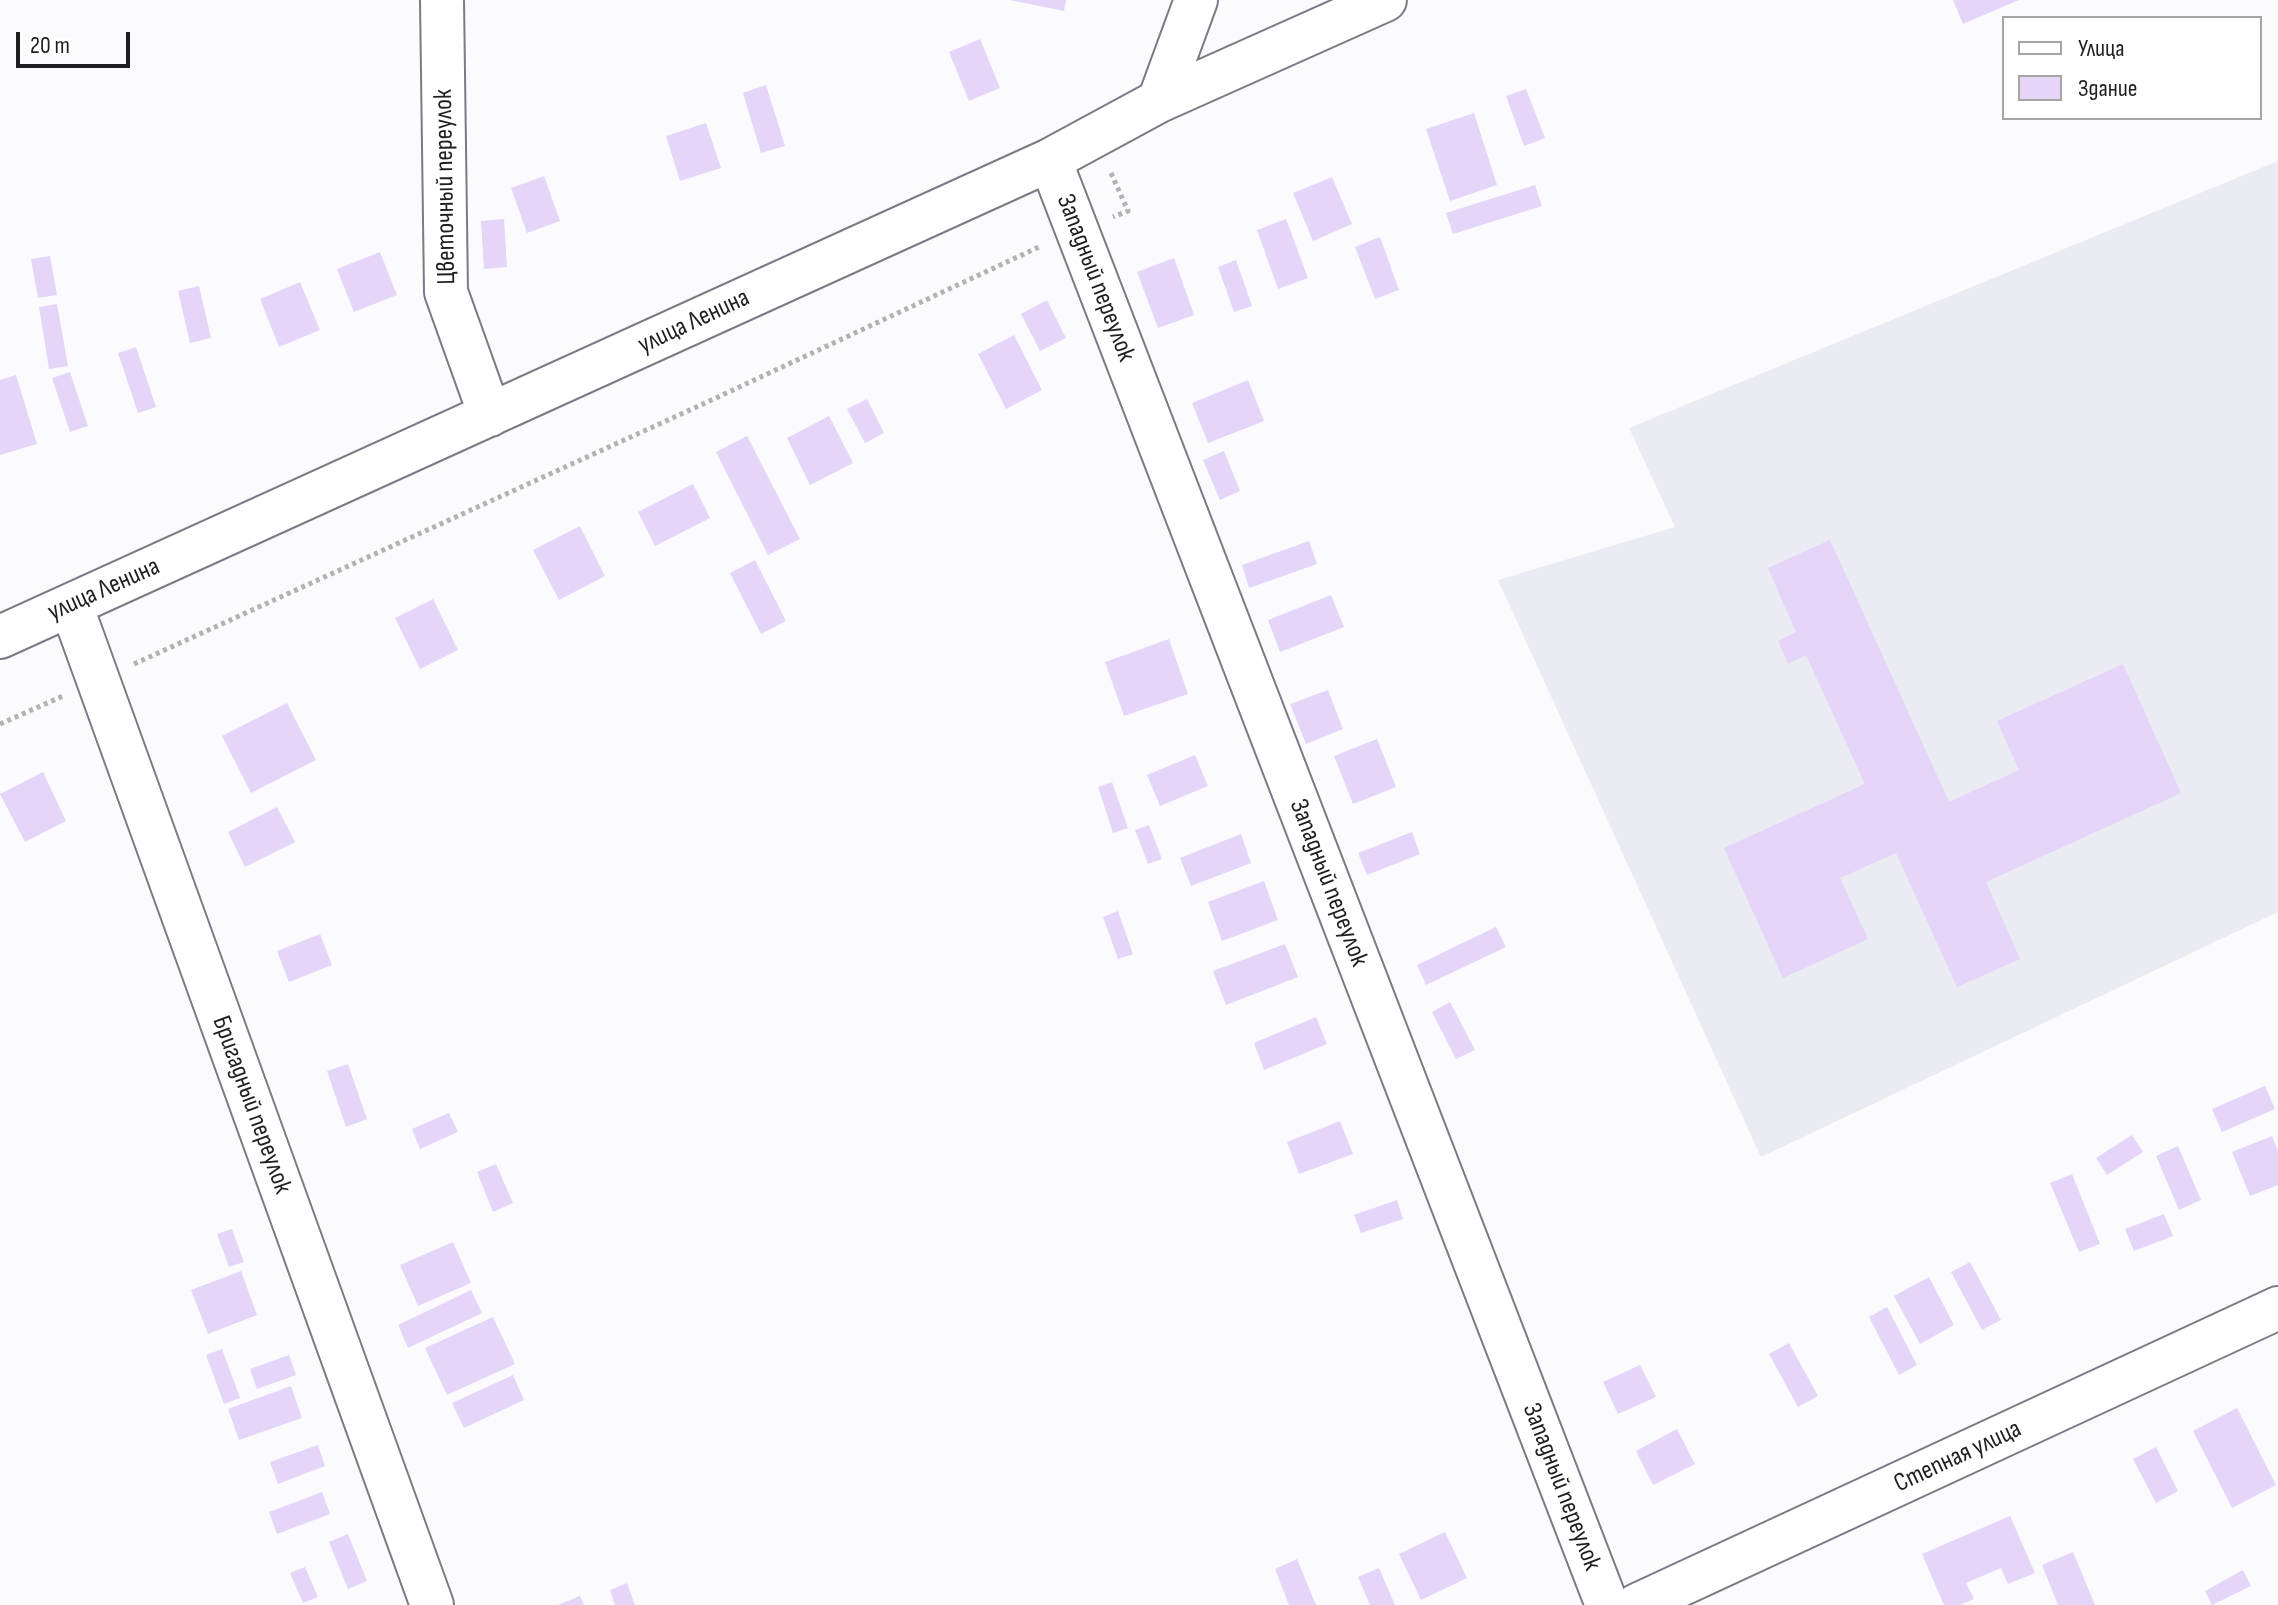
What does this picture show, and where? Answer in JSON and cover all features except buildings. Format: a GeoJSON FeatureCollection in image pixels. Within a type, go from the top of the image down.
{"type":"FeatureCollection","features":[{"type":"Feature","properties":{"kind":"street","name":"Цветочный переулок"},"geometry":{"type":"LineString","coordinates":[[442,0],[446,292],[490,415]]}},
{"type":"Feature","properties":{"kind":"street"},"geometry":{"type":"LineString","coordinates":[[1159,101],[1196,0]]}},
{"type":"Feature","properties":{"kind":"street","name":"улица Ленина"},"geometry":{"type":"LineString","coordinates":[[0,637],[1050,160],[1159,101],[1385,0]]}},
{"type":"Feature","properties":{"kind":"street","name":"Западный переулок"},"geometry":{"type":"LineString","coordinates":[[1050,160],[1607,1605]]}},
{"type":"Feature","properties":{"kind":"street","name":"Бригадный переулок"},"geometry":{"type":"LineString","coordinates":[[71,605],[432,1605]]}},
{"type":"Feature","properties":{"kind":"street","name":"Степная улица"},"geometry":{"type":"LineString","coordinates":[[1637,1605],[2278,1308]]}},
{"type":"Feature","properties":{"kind":"path"},"geometry":{"type":"LineString","coordinates":[[0,724],[703,404],[1076,230],[1128,211],[1110,171]]}},
{"type":"Feature","properties":{"kind":"shaded area"},"geometry":{"type":"Polygon","coordinates":[[[2278,161],[2278,912],[1761,1157],[1498,580],[1675,527],[1629,428],[2278,161]]]}}]}
